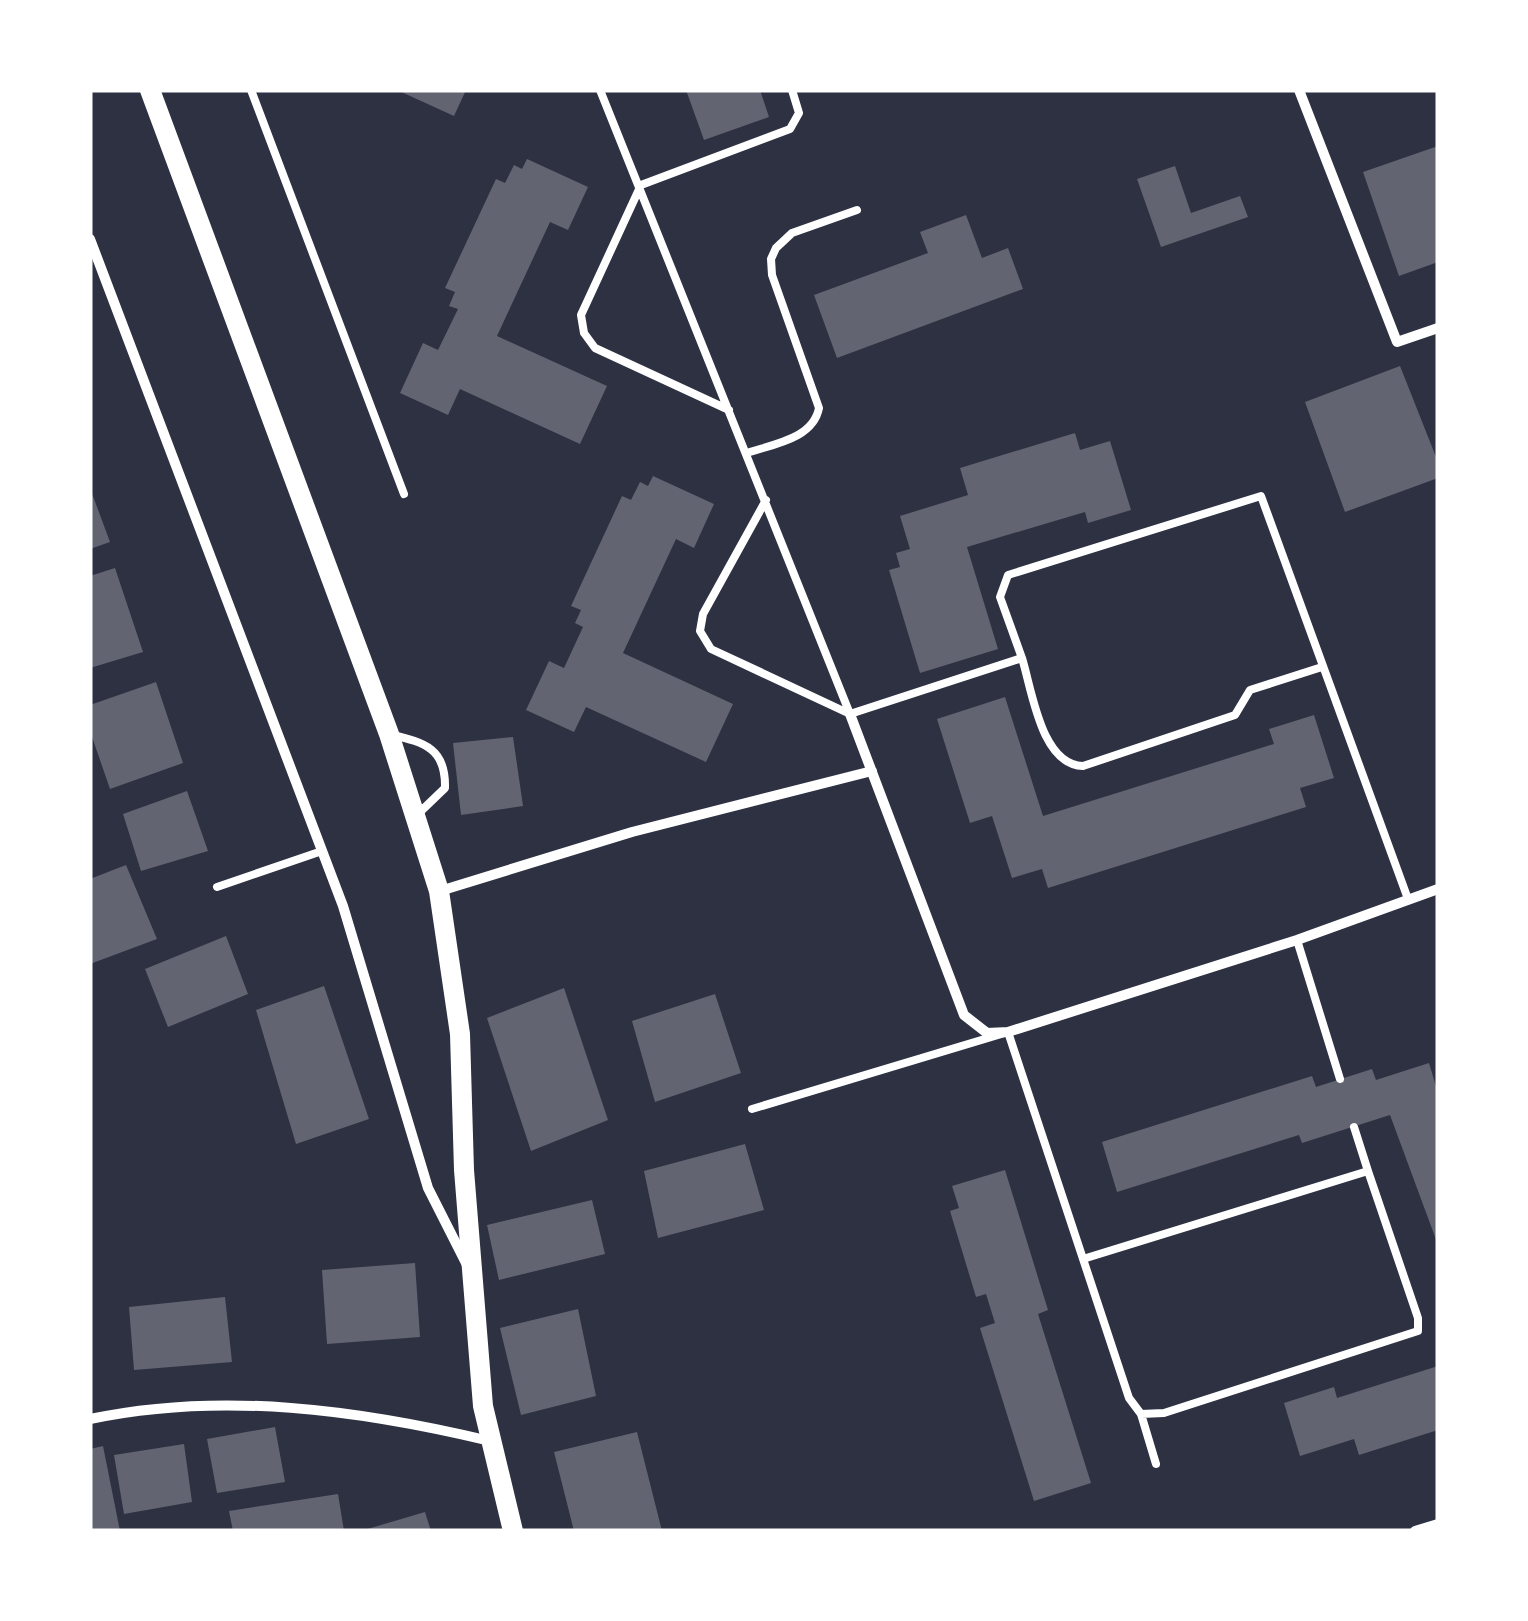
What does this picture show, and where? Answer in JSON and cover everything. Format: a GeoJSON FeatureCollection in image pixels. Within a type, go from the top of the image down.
{"type":"FeatureCollection","features":[{"type":"Feature","properties":{"kind":"main road"},"geometry":{"type":"LineString","coordinates":[[150,90],[390,734],[439,891],[460,1034],[471,1271],[483,1406],[513,1531]]}},
{"type":"Feature","properties":{"kind":"street"},"geometry":{"type":"LineString","coordinates":[[1298,90],[1397,342],[1438,328]]}},
{"type":"Feature","properties":{"kind":"street"},"geometry":{"type":"LineString","coordinates":[[90,239],[343,906],[428,1188],[471,1271]]}},
{"type":"Feature","properties":{"kind":"street"},"geometry":{"type":"LineString","coordinates":[[850,714],[964,1015],[982,1031],[1008,1032],[1297,940],[1438,889]]}},
{"type":"Feature","properties":{"kind":"street"},"geometry":{"type":"LineString","coordinates":[[439,891],[632,832],[872,771]]}},
{"type":"Feature","properties":{"kind":"street"},"geometry":{"type":"LineString","coordinates":[[90,1419],[208,1403],[399,1422],[492,1441]]}},
{"type":"Feature","properties":{"kind":"street"},"geometry":{"type":"LineString","coordinates":[[1415,1531],[1438,1524]]}},
{"type":"Feature","properties":{"kind":"lane"},"geometry":{"type":"LineString","coordinates":[[251,90],[404,494]]}},
{"type":"Feature","properties":{"kind":"lane"},"geometry":{"type":"LineString","coordinates":[[600,90],[850,714]]}},
{"type":"Feature","properties":{"kind":"lane"},"geometry":{"type":"LineString","coordinates":[[730,410],[595,348],[584,333],[585,303],[641,185],[790,128],[799,113],[792,90]]}},
{"type":"Feature","properties":{"kind":"lane"},"geometry":{"type":"LineString","coordinates":[[747,453],[802,434],[813,426],[819,408],[772,276],[776,248],[792,233],[858,210]]}},
{"type":"Feature","properties":{"kind":"lane"},"geometry":{"type":"LineString","coordinates":[[1322,666],[1250,690],[1236,715],[1073,766],[1051,748],[1000,597],[1002,581],[1011,573],[1261,496],[1408,899]]}},
{"type":"Feature","properties":{"kind":"lane"},"geometry":{"type":"LineString","coordinates":[[766,500],[703,614],[702,638],[711,650],[850,714],[1022,658]]}},
{"type":"Feature","properties":{"kind":"lane"},"geometry":{"type":"LineString","coordinates":[[390,734],[428,743],[439,754],[445,788],[416,816]]}},
{"type":"Feature","properties":{"kind":"lane"},"geometry":{"type":"LineString","coordinates":[[217,887],[322,852]]}},
{"type":"Feature","properties":{"kind":"lane"},"geometry":{"type":"LineString","coordinates":[[1297,940],[1340,1080]]}},
{"type":"Feature","properties":{"kind":"lane"},"geometry":{"type":"LineString","coordinates":[[964,1015],[974,1042]]}},
{"type":"Feature","properties":{"kind":"lane"},"geometry":{"type":"LineString","coordinates":[[752,1109],[1008,1032],[1129,1398],[1142,1414],[1156,1464]]}},
{"type":"Feature","properties":{"kind":"lane"},"geometry":{"type":"LineString","coordinates":[[1142,1414],[1164,1413],[1416,1333],[1418,1318],[1354,1127]]}},
{"type":"Feature","properties":{"kind":"lane"},"geometry":{"type":"LineString","coordinates":[[1083,1258],[1368,1170]]}},
{"type":"Feature","properties":{"kind":"building"},"geometry":{"type":"Polygon","coordinates":[[[397,90],[466,90],[454,116],[397,90]]]}},
{"type":"Feature","properties":{"kind":"building"},"geometry":{"type":"Polygon","coordinates":[[[686,90],[760,90],[769,117],[704,140],[686,90]]]}},
{"type":"Feature","properties":{"kind":"building"},"geometry":{"type":"Polygon","coordinates":[[[1438,146],[1438,262],[1399,276],[1363,172],[1438,146]]]}},
{"type":"Feature","properties":{"kind":"building"},"geometry":{"type":"Polygon","coordinates":[[[527,159],[588,187],[568,230],[550,222],[497,336],[607,386],[580,444],[460,389],[448,415],[400,393],[423,343],[438,350],[458,309],[449,306],[455,292],[445,288],[496,179],[505,183],[514,165],[522,169],[527,159]]]}},
{"type":"Feature","properties":{"kind":"building"},"geometry":{"type":"Polygon","coordinates":[[[1175,166],[1191,213],[1240,196],[1248,217],[1161,247],[1137,179],[1175,166]]]}},
{"type":"Feature","properties":{"kind":"building"},"geometry":{"type":"Polygon","coordinates":[[[966,215],[982,258],[1008,248],[1023,289],[837,358],[814,295],[928,253],[920,232],[966,215]]]}},
{"type":"Feature","properties":{"kind":"building"},"geometry":{"type":"Polygon","coordinates":[[[1400,366],[1438,462],[1438,478],[1345,512],[1305,402],[1400,366]]]}},
{"type":"Feature","properties":{"kind":"building"},"geometry":{"type":"Polygon","coordinates":[[[1075,433],[1080,450],[1110,441],[1131,510],[1088,523],[1085,512],[967,547],[998,649],[920,673],[889,570],[900,567],[896,553],[910,549],[900,516],[968,495],[960,468],[1075,433]]]}},
{"type":"Feature","properties":{"kind":"building"},"geometry":{"type":"Polygon","coordinates":[[[653,476],[714,504],[694,548],[676,539],[623,653],[733,704],[706,762],[586,707],[574,732],[526,710],[549,661],[564,668],[583,627],[575,623],[581,610],[571,606],[622,496],[631,500],[640,482],[648,486],[653,476]]]}},
{"type":"Feature","properties":{"kind":"building"},"geometry":{"type":"Polygon","coordinates":[[[90,488],[110,542],[90,549],[90,488]]]}},
{"type":"Feature","properties":{"kind":"building"},"geometry":{"type":"Polygon","coordinates":[[[115,568],[143,652],[90,668],[90,576],[115,568]]]}},
{"type":"Feature","properties":{"kind":"building"},"geometry":{"type":"Polygon","coordinates":[[[156,682],[183,763],[110,789],[90,731],[90,705],[156,682]]]}},
{"type":"Feature","properties":{"kind":"building"},"geometry":{"type":"Polygon","coordinates":[[[1005,697],[1043,816],[1274,744],[1269,729],[1314,715],[1334,778],[1300,788],[1306,807],[1048,888],[1042,869],[1012,878],[992,816],[970,823],[937,719],[1005,697]]]}},
{"type":"Feature","properties":{"kind":"building"},"geometry":{"type":"Polygon","coordinates":[[[513,737],[523,806],[461,815],[453,743],[513,737]]]}},
{"type":"Feature","properties":{"kind":"building"},"geometry":{"type":"Polygon","coordinates":[[[187,791],[208,851],[141,871],[123,814],[187,791]]]}},
{"type":"Feature","properties":{"kind":"building"},"geometry":{"type":"Polygon","coordinates":[[[126,865],[157,939],[90,964],[90,879],[126,865]]]}},
{"type":"Feature","properties":{"kind":"building"},"geometry":{"type":"Polygon","coordinates":[[[226,936],[248,994],[168,1027],[145,969],[226,936]]]}},
{"type":"Feature","properties":{"kind":"building"},"geometry":{"type":"Polygon","coordinates":[[[324,986],[369,1119],[296,1144],[256,1010],[324,986]]]}},
{"type":"Feature","properties":{"kind":"building"},"geometry":{"type":"Polygon","coordinates":[[[564,988],[608,1120],[531,1151],[487,1018],[564,988]]]}},
{"type":"Feature","properties":{"kind":"building"},"geometry":{"type":"Polygon","coordinates":[[[715,994],[741,1073],[655,1102],[632,1021],[715,994]]]}},
{"type":"Feature","properties":{"kind":"building"},"geometry":{"type":"Polygon","coordinates":[[[1429,1063],[1438,1093],[1438,1245],[1390,1115],[1302,1143],[1299,1135],[1117,1192],[1102,1142],[1312,1076],[1316,1087],[1372,1069],[1376,1080],[1429,1063]]]}},
{"type":"Feature","properties":{"kind":"building"},"geometry":{"type":"Polygon","coordinates":[[[745,1144],[764,1210],[658,1238],[644,1171],[745,1144]]]}},
{"type":"Feature","properties":{"kind":"building"},"geometry":{"type":"Polygon","coordinates":[[[1005,1170],[1048,1310],[1038,1314],[1091,1483],[1034,1501],[980,1328],[995,1323],[986,1294],[976,1297],[950,1211],[959,1208],[952,1186],[1005,1170]]]}},
{"type":"Feature","properties":{"kind":"building"},"geometry":{"type":"Polygon","coordinates":[[[592,1200],[605,1254],[499,1280],[487,1225],[592,1200]]]}},
{"type":"Feature","properties":{"kind":"building"},"geometry":{"type":"Polygon","coordinates":[[[415,1263],[420,1337],[327,1344],[322,1270],[415,1263]]]}},
{"type":"Feature","properties":{"kind":"building"},"geometry":{"type":"Polygon","coordinates":[[[225,1297],[232,1362],[134,1370],[129,1307],[225,1297]]]}},
{"type":"Feature","properties":{"kind":"building"},"geometry":{"type":"Polygon","coordinates":[[[578,1309],[596,1396],[521,1415],[500,1328],[578,1309]]]}},
{"type":"Feature","properties":{"kind":"building"},"geometry":{"type":"Polygon","coordinates":[[[1438,1366],[1438,1430],[1359,1455],[1354,1439],[1300,1456],[1284,1403],[1334,1387],[1337,1398],[1438,1366]]]}},
{"type":"Feature","properties":{"kind":"building"},"geometry":{"type":"Polygon","coordinates":[[[275,1427],[285,1482],[217,1493],[207,1439],[275,1427]]]}},
{"type":"Feature","properties":{"kind":"building"},"geometry":{"type":"Polygon","coordinates":[[[637,1432],[662,1531],[574,1531],[554,1452],[637,1432]]]}},
{"type":"Feature","properties":{"kind":"building"},"geometry":{"type":"Polygon","coordinates":[[[184,1444],[192,1502],[124,1514],[114,1455],[184,1444]]]}},
{"type":"Feature","properties":{"kind":"building"},"geometry":{"type":"Polygon","coordinates":[[[103,1446],[120,1531],[90,1531],[90,1449],[103,1446]]]}},
{"type":"Feature","properties":{"kind":"building"},"geometry":{"type":"Polygon","coordinates":[[[338,1494],[344,1531],[233,1531],[229,1511],[338,1494]]]}},
{"type":"Feature","properties":{"kind":"building"},"geometry":{"type":"Polygon","coordinates":[[[425,1512],[431,1531],[364,1531],[364,1530],[425,1512]]]}}]}
